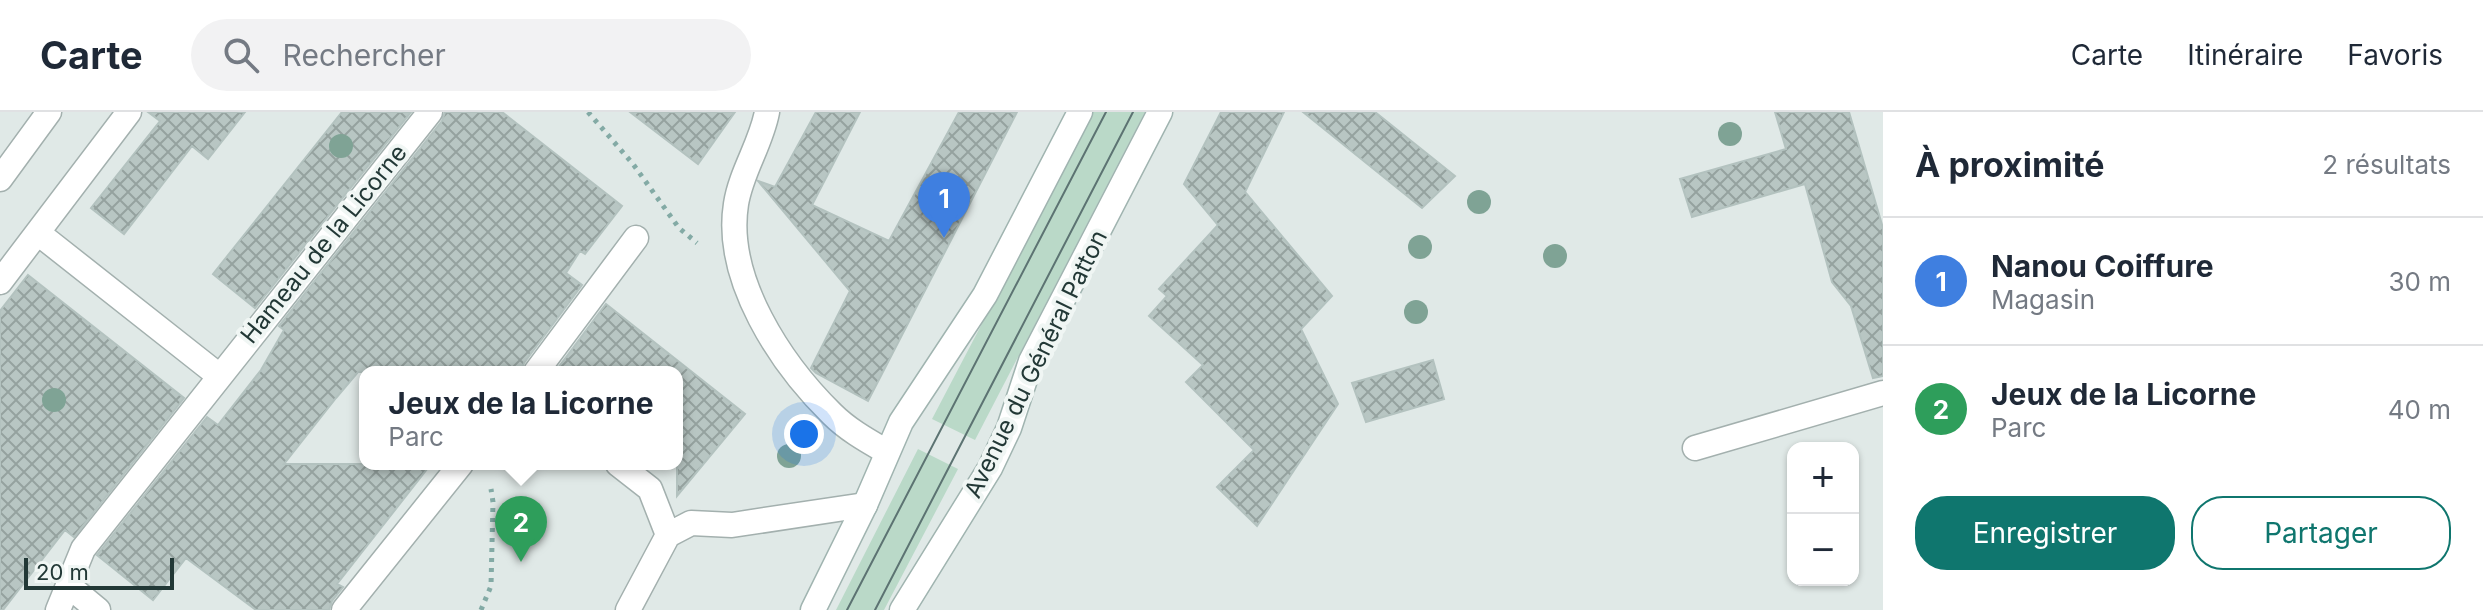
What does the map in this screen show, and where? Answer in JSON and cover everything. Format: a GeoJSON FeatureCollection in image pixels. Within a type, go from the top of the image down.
{"type":"FeatureCollection","features":[{"type":"Feature","properties":{"kind":"street"},"geometry":{"type":"LineString","coordinates":[[0,179],[49,112]]}},
{"type":"Feature","properties":{"kind":"street"},"geometry":{"type":"LineString","coordinates":[[0,282],[129,112]]}},
{"type":"Feature","properties":{"kind":"street","name":"Hameau de la Licorne"},"geometry":{"type":"LineString","coordinates":[[58,610],[83,549],[218,375],[430,112]]}},
{"type":"Feature","properties":{"kind":"street"},"geometry":{"type":"LineString","coordinates":[[767,112],[763,134],[739,188],[734,228],[739,259],[762,323],[789,365],[832,414],[848,428],[887,452]]}},
{"type":"Feature","properties":{"kind":"street"},"geometry":{"type":"LineString","coordinates":[[813,610],[911,403],[985,295],[1080,112]]}},
{"type":"Feature","properties":{"kind":"street","name":"Avenue du Général Patton"},"geometry":{"type":"LineString","coordinates":[[902,610],[990,468],[1009,428],[1031,361],[1160,112]]}},
{"type":"Feature","properties":{"kind":"street"},"geometry":{"type":"LineString","coordinates":[[38,233],[218,375]]}},
{"type":"Feature","properties":{"kind":"street"},"geometry":{"type":"LineString","coordinates":[[540,366],[636,238]]}},
{"type":"Feature","properties":{"kind":"street"},"geometry":{"type":"LineString","coordinates":[[1695,448],[1883,393]]}},
{"type":"Feature","properties":{"kind":"street"},"geometry":{"type":"LineString","coordinates":[[344,610],[456,470]]}},
{"type":"Feature","properties":{"kind":"street"},"geometry":{"type":"LineString","coordinates":[[626,470],[650,489],[668,535]]}},
{"type":"Feature","properties":{"kind":"street"},"geometry":{"type":"LineString","coordinates":[[628,610],[668,535],[691,523],[732,525],[865,505]]}},
{"type":"Feature","properties":{"kind":"street"},"geometry":{"type":"LineString","coordinates":[[69,586],[98,610]]}},
{"type":"Feature","properties":{"kind":"path"},"geometry":{"type":"LineString","coordinates":[[588,112],[633,164],[679,228],[697,243],[739,259]]}},
{"type":"Feature","properties":{"kind":"path"},"geometry":{"type":"LineString","coordinates":[[481,610],[491,586],[493,502],[488,477]]}},
{"type":"Feature","properties":{"kind":"green space"},"geometry":{"type":"Polygon","coordinates":[[[1093,112],[1145,112],[975,440],[932,419],[1093,112]]]}},
{"type":"Feature","properties":{"kind":"green space"},"geometry":{"type":"Polygon","coordinates":[[[918,449],[958,469],[884,610],[836,610],[918,449]]]}},
{"type":"Feature","properties":{"kind":"building"},"geometry":{"type":"Polygon","coordinates":[[[148,112],[245,112],[208,159],[192,146],[124,234],[91,208],[160,121],[148,112]]]}},
{"type":"Feature","properties":{"kind":"building"},"geometry":{"type":"Polygon","coordinates":[[[342,112],[411,112],[255,308],[213,274],[342,112]]]}},
{"type":"Feature","properties":{"kind":"building"},"geometry":{"type":"Polygon","coordinates":[[[445,112],[502,112],[622,206],[585,254],[580,251],[566,273],[582,285],[523,366],[359,366],[359,372],[284,464],[359,464],[359,470],[426,470],[337,584],[343,587],[329,610],[256,610],[186,558],[153,600],[97,555],[207,417],[218,425],[261,370],[284,330],[279,326],[442,121],[445,112]]]}},
{"type":"Feature","properties":{"kind":"building"},"geometry":{"type":"Polygon","coordinates":[[[630,112],[735,112],[698,164],[630,112]]]}},
{"type":"Feature","properties":{"kind":"building"},"geometry":{"type":"Polygon","coordinates":[[[816,112],[860,112],[812,205],[889,241],[959,112],[1017,112],[868,401],[811,368],[850,291],[758,181],[775,187],[816,112]]]}},
{"type":"Feature","properties":{"kind":"building"},"geometry":{"type":"Polygon","coordinates":[[[1221,112],[1284,112],[1245,192],[1332,296],[1301,329],[1338,404],[1257,526],[1217,487],[1254,450],[1186,382],[1203,365],[1149,316],[1167,296],[1159,289],[1218,225],[1184,184],[1221,112]]]}},
{"type":"Feature","properties":{"kind":"building"},"geometry":{"type":"Polygon","coordinates":[[[1303,112],[1375,112],[1455,176],[1422,208],[1303,112]]]}},
{"type":"Feature","properties":{"kind":"building"},"geometry":{"type":"Polygon","coordinates":[[[1775,112],[1849,112],[1883,228],[1883,376],[1873,378],[1851,306],[1832,282],[1805,184],[1692,217],[1680,179],[1786,149],[1775,112]]]}},
{"type":"Feature","properties":{"kind":"building"},"geometry":{"type":"Polygon","coordinates":[[[28,275],[184,398],[74,537],[65,530],[0,610],[0,311],[28,275]]]}},
{"type":"Feature","properties":{"kind":"building"},"geometry":{"type":"Polygon","coordinates":[[[606,304],[745,414],[677,496],[677,470],[683,470],[683,366],[560,366],[606,304]]]}},
{"type":"Feature","properties":{"kind":"building"},"geometry":{"type":"Polygon","coordinates":[[[1433,360],[1444,399],[1366,422],[1352,383],[1433,360]]]}},
{"type":"Feature","properties":{"kind":"tram line"},"geometry":{"type":"LineString","coordinates":[[847,610],[1106,112]]}},
{"type":"Feature","properties":{"kind":"tram line"},"geometry":{"type":"LineString","coordinates":[[875,610],[1133,112]]}},
{"type":"Feature","properties":{"kind":"place","name":"Nanou Coiffure"},"geometry":{"type":"Point","coordinates":[944,238]}},
{"type":"Feature","properties":{"kind":"place","name":"Jeux de la Licorne"},"geometry":{"type":"Point","coordinates":[521,562]}}]}
